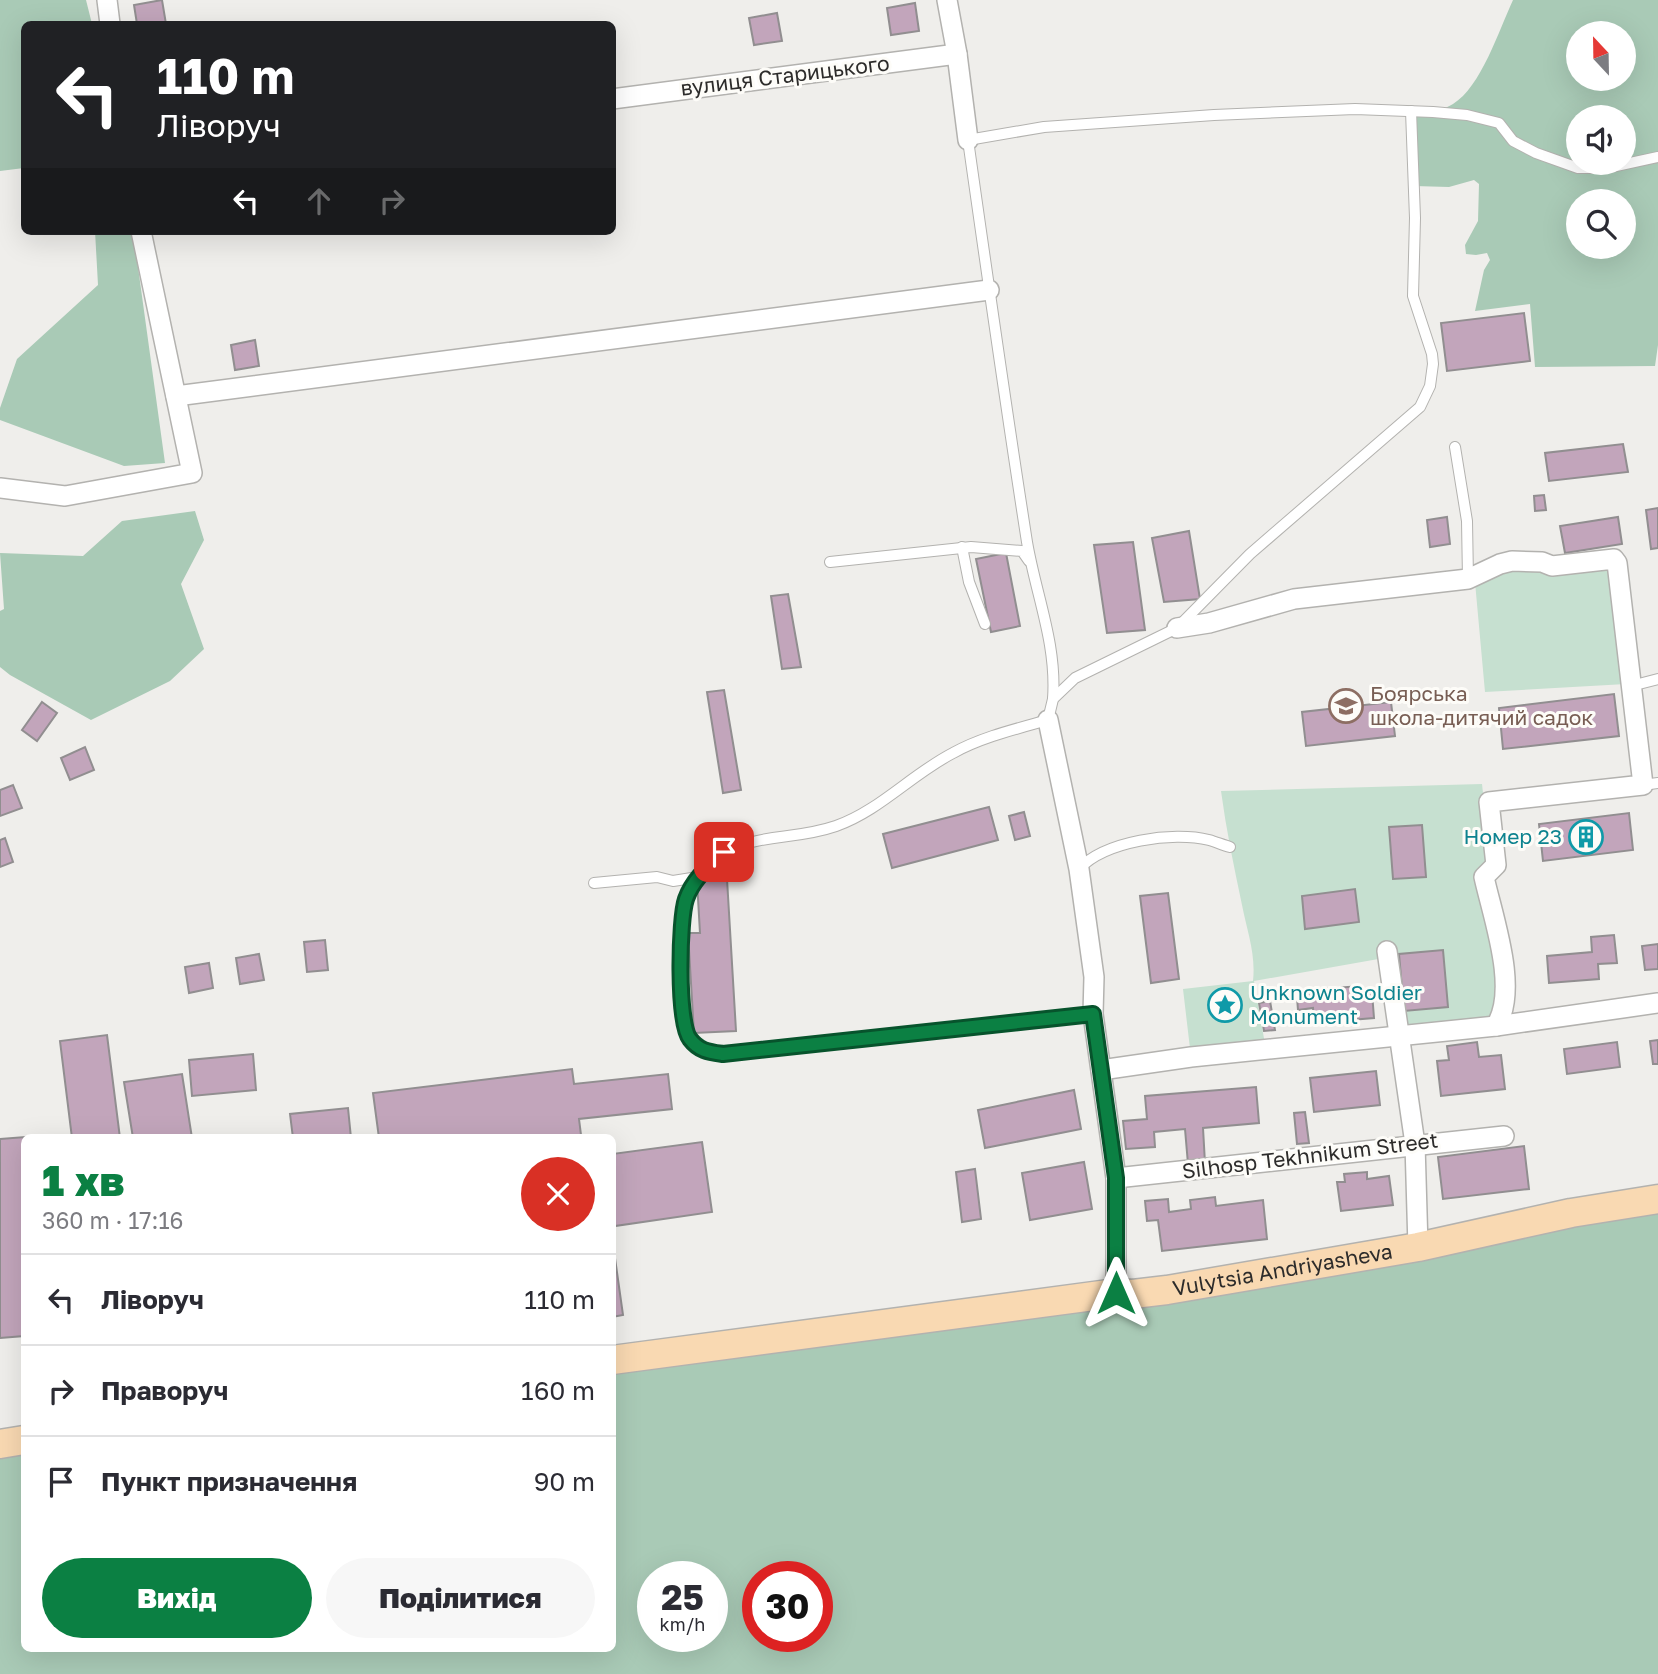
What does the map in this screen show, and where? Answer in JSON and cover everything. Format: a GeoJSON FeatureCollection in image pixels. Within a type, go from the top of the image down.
{"type":"FeatureCollection","features":[{"type":"Feature","properties":{"kind":"street"},"geometry":{"type":"LineString","coordinates":[[107,0],[110,21]]}},
{"type":"Feature","properties":{"kind":"street"},"geometry":{"type":"LineString","coordinates":[[947,0],[968,140]]}},
{"type":"Feature","properties":{"kind":"street","name":"вулиця Старицького"},"geometry":{"type":"LineString","coordinates":[[616,98],[957,54]]}},
{"type":"Feature","properties":{"kind":"street"},"geometry":{"type":"LineString","coordinates":[[0,488],[65,496],[192,473],[142,235]]}},
{"type":"Feature","properties":{"kind":"street"},"geometry":{"type":"LineString","coordinates":[[176,396],[989,290]]}},
{"type":"Feature","properties":{"kind":"street"},"geometry":{"type":"LineString","coordinates":[[1177,628],[1209,623],[1293,599],[1468,579],[1512,561],[1542,562],[1552,566],[1614,559],[1617,563],[1631,686],[1650,784],[1489,802],[1496,866],[1484,877],[1507,981],[1503,1010],[1496,1026]]}},
{"type":"Feature","properties":{"kind":"street"},"geometry":{"type":"LineString","coordinates":[[1048,720],[1079,869],[1094,977],[1093,1014],[1116,1178],[1116,1293]]}},
{"type":"Feature","properties":{"kind":"street"},"geometry":{"type":"LineString","coordinates":[[1387,951],[1415,1144],[1418,1247]]}},
{"type":"Feature","properties":{"kind":"street"},"geometry":{"type":"LineString","coordinates":[[1101,1070],[1191,1057],[1496,1026],[1658,1003]]}},
{"type":"Feature","properties":{"kind":"street","name":"Silhosp Tekhnikum Street"},"geometry":{"type":"LineString","coordinates":[[1116,1178],[1504,1136]]}},
{"type":"Feature","properties":{"kind":"street","name":"Vulytsia Andriyasheva"},"geometry":{"type":"LineString","coordinates":[[616,1359],[1116,1293],[1167,1290],[1418,1247],[1571,1213],[1658,1199]]}},
{"type":"Feature","properties":{"kind":"street"},"geometry":{"type":"LineString","coordinates":[[0,1444],[21,1440]]}},
{"type":"Feature","properties":{"kind":"lane"},"geometry":{"type":"LineString","coordinates":[[1093,1014],[723,1054],[702,1051],[688,1037],[682,1012],[681,918],[686,897],[698,877],[724,852],[755,839],[807,834],[836,826],[863,814],[952,753],[987,738],[1048,720],[1055,674],[1050,635],[1031,564],[968,140],[1044,127],[1214,115],[1355,109],[1466,116],[1499,123],[1513,141],[1536,153],[1578,168],[1607,168],[1658,157]]}},
{"type":"Feature","properties":{"kind":"lane"},"geometry":{"type":"LineString","coordinates":[[1053,699],[1075,678],[1177,628],[1250,554],[1420,407],[1427,396],[1433,364],[1432,354],[1413,296],[1415,218],[1410,111]]}},
{"type":"Feature","properties":{"kind":"lane"},"geometry":{"type":"LineString","coordinates":[[1455,447],[1467,521],[1468,579]]}},
{"type":"Feature","properties":{"kind":"lane"},"geometry":{"type":"LineString","coordinates":[[830,562],[962,547],[1022,551],[1031,564]]}},
{"type":"Feature","properties":{"kind":"lane"},"geometry":{"type":"LineString","coordinates":[[962,547],[969,582],[985,624]]}},
{"type":"Feature","properties":{"kind":"lane"},"geometry":{"type":"LineString","coordinates":[[1631,686],[1658,679]]}},
{"type":"Feature","properties":{"kind":"lane"},"geometry":{"type":"LineString","coordinates":[[1079,869],[1087,860],[1134,842],[1174,837],[1210,840],[1230,847]]}},
{"type":"Feature","properties":{"kind":"lane"},"geometry":{"type":"LineString","coordinates":[[594,884],[648,877],[673,881],[698,877]]}},
{"type":"Feature","properties":{"kind":"green space"},"geometry":{"type":"Polygon","coordinates":[[[0,0],[86,0],[91,21],[21,21],[21,168],[0,171],[0,0]]]}},
{"type":"Feature","properties":{"kind":"green space"},"geometry":{"type":"Polygon","coordinates":[[[1513,0],[1658,0],[1658,345],[1655,366],[1535,367],[1530,304],[1475,311],[1484,270],[1490,260],[1487,253],[1466,254],[1465,245],[1478,221],[1479,184],[1474,180],[1449,187],[1414,186],[1411,111],[1443,109],[1463,96],[1481,72],[1513,0]]]}},
{"type":"Feature","properties":{"kind":"green space"},"geometry":{"type":"Polygon","coordinates":[[[95,235],[134,235],[165,463],[124,466],[0,420],[0,408],[17,359],[98,285],[95,235]]]}},
{"type":"Feature","properties":{"kind":"green space"},"geometry":{"type":"Polygon","coordinates":[[[195,511],[204,540],[181,584],[204,649],[170,681],[91,720],[0,667],[0,611],[4,609],[0,553],[83,556],[122,521],[195,511]]]}},
{"type":"Feature","properties":{"kind":"green space"},"geometry":{"type":"Polygon","coordinates":[[[1611,564],[1626,684],[1485,692],[1475,582],[1508,565],[1611,564]]]}},
{"type":"Feature","properties":{"kind":"green space"},"geometry":{"type":"Polygon","coordinates":[[[1482,784],[1491,866],[1501,1017],[1399,1036],[1384,958],[1254,981],[1266,1050],[1191,1057],[1183,989],[1253,981],[1252,952],[1221,791],[1482,784]]]}},
{"type":"Feature","properties":{"kind":"green space"},"geometry":{"type":"Polygon","coordinates":[[[1658,1200],[1658,1674],[0,1674],[0,1444],[21,1441],[21,1652],[616,1652],[616,1361],[1116,1293],[1658,1200]]]}},
{"type":"Feature","properties":{"kind":"building"},"geometry":{"type":"Polygon","coordinates":[[[162,0],[166,21],[137,21],[134,5],[162,0]]]}},
{"type":"Feature","properties":{"kind":"building"},"geometry":{"type":"Polygon","coordinates":[[[915,3],[919,31],[891,35],[887,8],[915,3]]]}},
{"type":"Feature","properties":{"kind":"building"},"geometry":{"type":"Polygon","coordinates":[[[777,13],[782,41],[754,45],[749,18],[777,13]]]}},
{"type":"Feature","properties":{"kind":"building"},"geometry":{"type":"Polygon","coordinates":[[[1524,313],[1530,361],[1447,371],[1441,323],[1524,313]]]}},
{"type":"Feature","properties":{"kind":"building"},"geometry":{"type":"Polygon","coordinates":[[[255,340],[259,366],[235,370],[231,345],[255,340]]]}},
{"type":"Feature","properties":{"kind":"building"},"geometry":{"type":"Polygon","coordinates":[[[1623,444],[1628,472],[1549,481],[1545,453],[1623,444]]]}},
{"type":"Feature","properties":{"kind":"building"},"geometry":{"type":"Polygon","coordinates":[[[1544,495],[1546,510],[1535,511],[1534,496],[1544,495]]]}},
{"type":"Feature","properties":{"kind":"building"},"geometry":{"type":"Polygon","coordinates":[[[1658,508],[1658,548],[1651,549],[1646,510],[1658,508]]]}},
{"type":"Feature","properties":{"kind":"building"},"geometry":{"type":"Polygon","coordinates":[[[1447,517],[1450,544],[1430,547],[1427,520],[1447,517]]]}},
{"type":"Feature","properties":{"kind":"building"},"geometry":{"type":"Polygon","coordinates":[[[1618,517],[1622,544],[1565,553],[1560,526],[1618,517]]]}},
{"type":"Feature","properties":{"kind":"building"},"geometry":{"type":"Polygon","coordinates":[[[1189,531],[1200,599],[1164,602],[1152,538],[1189,531]]]}},
{"type":"Feature","properties":{"kind":"building"},"geometry":{"type":"Polygon","coordinates":[[[1133,542],[1145,630],[1107,633],[1094,545],[1133,542]]]}},
{"type":"Feature","properties":{"kind":"building"},"geometry":{"type":"Polygon","coordinates":[[[1006,553],[1020,626],[991,632],[976,559],[1006,553]]]}},
{"type":"Feature","properties":{"kind":"building"},"geometry":{"type":"Polygon","coordinates":[[[788,594],[801,667],[782,669],[771,596],[788,594]]]}},
{"type":"Feature","properties":{"kind":"building"},"geometry":{"type":"Polygon","coordinates":[[[724,690],[741,790],[723,793],[707,692],[724,690]]]}},
{"type":"Feature","properties":{"kind":"building"},"geometry":{"type":"Polygon","coordinates":[[[1614,694],[1619,736],[1503,749],[1499,708],[1614,694]]]}},
{"type":"Feature","properties":{"kind":"building"},"geometry":{"type":"Polygon","coordinates":[[[42,702],[57,713],[37,741],[22,730],[42,702]]]}},
{"type":"Feature","properties":{"kind":"building"},"geometry":{"type":"Polygon","coordinates":[[[1391,702],[1395,736],[1306,746],[1302,712],[1391,702]]]}},
{"type":"Feature","properties":{"kind":"building"},"geometry":{"type":"Polygon","coordinates":[[[85,747],[94,770],[70,780],[61,758],[85,747]]]}},
{"type":"Feature","properties":{"kind":"building"},"geometry":{"type":"Polygon","coordinates":[[[13,785],[22,808],[0,816],[0,790],[13,785]]]}},
{"type":"Feature","properties":{"kind":"building"},"geometry":{"type":"Polygon","coordinates":[[[989,807],[998,840],[892,868],[883,834],[989,807]]]}},
{"type":"Feature","properties":{"kind":"building"},"geometry":{"type":"Polygon","coordinates":[[[1024,812],[1030,836],[1015,840],[1009,816],[1024,812]]]}},
{"type":"Feature","properties":{"kind":"building","name":"Номер 23"},"geometry":{"type":"Polygon","coordinates":[[[1629,813],[1633,850],[1543,861],[1539,824],[1629,813]]]}},
{"type":"Feature","properties":{"kind":"building"},"geometry":{"type":"Polygon","coordinates":[[[1422,825],[1426,877],[1393,879],[1389,827],[1422,825]]]}},
{"type":"Feature","properties":{"kind":"building"},"geometry":{"type":"Polygon","coordinates":[[[5,838],[13,862],[0,867],[0,840],[5,838]]]}},
{"type":"Feature","properties":{"kind":"building"},"geometry":{"type":"Polygon","coordinates":[[[727,879],[736,1031],[694,1033],[688,933],[700,933],[697,881],[727,879]]]}},
{"type":"Feature","properties":{"kind":"building"},"geometry":{"type":"Polygon","coordinates":[[[1355,889],[1359,922],[1305,929],[1302,896],[1355,889]]]}},
{"type":"Feature","properties":{"kind":"building"},"geometry":{"type":"Polygon","coordinates":[[[1168,893],[1179,979],[1151,983],[1140,896],[1168,893]]]}},
{"type":"Feature","properties":{"kind":"building"},"geometry":{"type":"Polygon","coordinates":[[[1614,935],[1617,963],[1598,964],[1599,979],[1549,983],[1547,956],[1592,952],[1591,937],[1614,935]]]}},
{"type":"Feature","properties":{"kind":"building"},"geometry":{"type":"Polygon","coordinates":[[[325,940],[328,970],[307,972],[304,942],[325,940]]]}},
{"type":"Feature","properties":{"kind":"building"},"geometry":{"type":"Polygon","coordinates":[[[1658,944],[1658,969],[1645,970],[1642,946],[1658,944]]]}},
{"type":"Feature","properties":{"kind":"building"},"geometry":{"type":"Polygon","coordinates":[[[1443,950],[1448,1007],[1404,1011],[1399,954],[1443,950]]]}},
{"type":"Feature","properties":{"kind":"building"},"geometry":{"type":"Polygon","coordinates":[[[259,954],[264,980],[240,984],[236,958],[259,954]]]}},
{"type":"Feature","properties":{"kind":"building"},"geometry":{"type":"Polygon","coordinates":[[[209,963],[213,988],[189,993],[185,967],[209,963]]]}},
{"type":"Feature","properties":{"kind":"building"},"geometry":{"type":"Polygon","coordinates":[[[1362,986],[1363,993],[1372,992],[1374,1018],[1314,1023],[1313,1008],[1298,1010],[1297,997],[1304,997],[1304,990],[1362,986]]]}},
{"type":"Feature","properties":{"kind":"building"},"geometry":{"type":"Polygon","coordinates":[[[1270,1001],[1275,1030],[1264,1031],[1259,1003],[1270,1001]]]}},
{"type":"Feature","properties":{"kind":"building"},"geometry":{"type":"Polygon","coordinates":[[[107,1035],[119,1134],[72,1134],[60,1041],[107,1035]]]}},
{"type":"Feature","properties":{"kind":"building"},"geometry":{"type":"Polygon","coordinates":[[[1658,1040],[1658,1064],[1653,1064],[1650,1041],[1658,1040]]]}},
{"type":"Feature","properties":{"kind":"building"},"geometry":{"type":"Polygon","coordinates":[[[1477,1042],[1479,1057],[1501,1055],[1505,1089],[1441,1096],[1437,1061],[1449,1060],[1447,1046],[1477,1042]]]}},
{"type":"Feature","properties":{"kind":"building"},"geometry":{"type":"Polygon","coordinates":[[[1617,1042],[1620,1067],[1567,1074],[1564,1049],[1617,1042]]]}},
{"type":"Feature","properties":{"kind":"building"},"geometry":{"type":"Polygon","coordinates":[[[253,1054],[256,1090],[192,1096],[189,1060],[253,1054]]]}},
{"type":"Feature","properties":{"kind":"building"},"geometry":{"type":"Polygon","coordinates":[[[572,1069],[574,1084],[668,1074],[672,1109],[579,1119],[581,1134],[378,1134],[373,1093],[572,1069]]]}},
{"type":"Feature","properties":{"kind":"building"},"geometry":{"type":"Polygon","coordinates":[[[1376,1071],[1380,1105],[1314,1112],[1310,1078],[1376,1071]]]}},
{"type":"Feature","properties":{"kind":"building"},"geometry":{"type":"Polygon","coordinates":[[[182,1074],[191,1134],[132,1134],[124,1082],[182,1074]]]}},
{"type":"Feature","properties":{"kind":"building"},"geometry":{"type":"Polygon","coordinates":[[[1256,1087],[1259,1123],[1203,1128],[1205,1163],[1188,1164],[1185,1129],[1154,1132],[1155,1147],[1126,1149],[1123,1121],[1147,1119],[1145,1096],[1256,1087]]]}},
{"type":"Feature","properties":{"kind":"building"},"geometry":{"type":"Polygon","coordinates":[[[1074,1090],[1081,1129],[985,1148],[978,1110],[1074,1090]]]}},
{"type":"Feature","properties":{"kind":"building"},"geometry":{"type":"Polygon","coordinates":[[[348,1108],[351,1134],[292,1134],[290,1114],[348,1108]]]}},
{"type":"Feature","properties":{"kind":"building"},"geometry":{"type":"Polygon","coordinates":[[[1305,1112],[1309,1143],[1297,1144],[1294,1113],[1305,1112]]]}},
{"type":"Feature","properties":{"kind":"building"},"geometry":{"type":"Polygon","coordinates":[[[21,1137],[21,1336],[0,1338],[0,1139],[21,1137]]]}},
{"type":"Feature","properties":{"kind":"building"},"geometry":{"type":"Polygon","coordinates":[[[702,1142],[712,1212],[616,1226],[616,1153],[702,1142]]]}},
{"type":"Feature","properties":{"kind":"building"},"geometry":{"type":"Polygon","coordinates":[[[1524,1146],[1529,1189],[1443,1199],[1438,1157],[1524,1146]]]}},
{"type":"Feature","properties":{"kind":"building"},"geometry":{"type":"Polygon","coordinates":[[[1084,1162],[1092,1209],[1030,1220],[1022,1173],[1084,1162]]]}},
{"type":"Feature","properties":{"kind":"building"},"geometry":{"type":"Polygon","coordinates":[[[975,1169],[981,1219],[962,1222],[956,1172],[975,1169]]]}},
{"type":"Feature","properties":{"kind":"building"},"geometry":{"type":"Polygon","coordinates":[[[1367,1172],[1367,1179],[1389,1176],[1393,1205],[1341,1211],[1337,1182],[1345,1182],[1344,1174],[1367,1172]]]}},
{"type":"Feature","properties":{"kind":"building"},"geometry":{"type":"Polygon","coordinates":[[[1215,1197],[1216,1206],[1263,1200],[1267,1239],[1162,1251],[1158,1220],[1147,1221],[1145,1201],[1168,1199],[1169,1212],[1191,1209],[1190,1200],[1215,1197]]]}},
{"type":"Feature","properties":{"kind":"building"},"geometry":{"type":"Polygon","coordinates":[[[616,1265],[623,1315],[616,1316],[616,1265]]]}},
{"type":"Feature","properties":{"kind":"place","name":"Боярська школа-дитячий садок"},"geometry":{"type":"Point","coordinates":[1346,706]}},
{"type":"Feature","properties":{"kind":"place","name":"Номер 23"},"geometry":{"type":"Point","coordinates":[1586,837]}},
{"type":"Feature","properties":{"kind":"place","name":"Unknown Soldier Monument"},"geometry":{"type":"Point","coordinates":[1225,1005]}},
{"type":"Feature","properties":{"kind":"route"},"geometry":{"type":"LineString","coordinates":[[724,852],[698,877],[686,897],[681,918],[682,1012],[688,1037],[702,1051],[723,1054],[1093,1014],[1116,1178],[1116,1293]]}}]}
